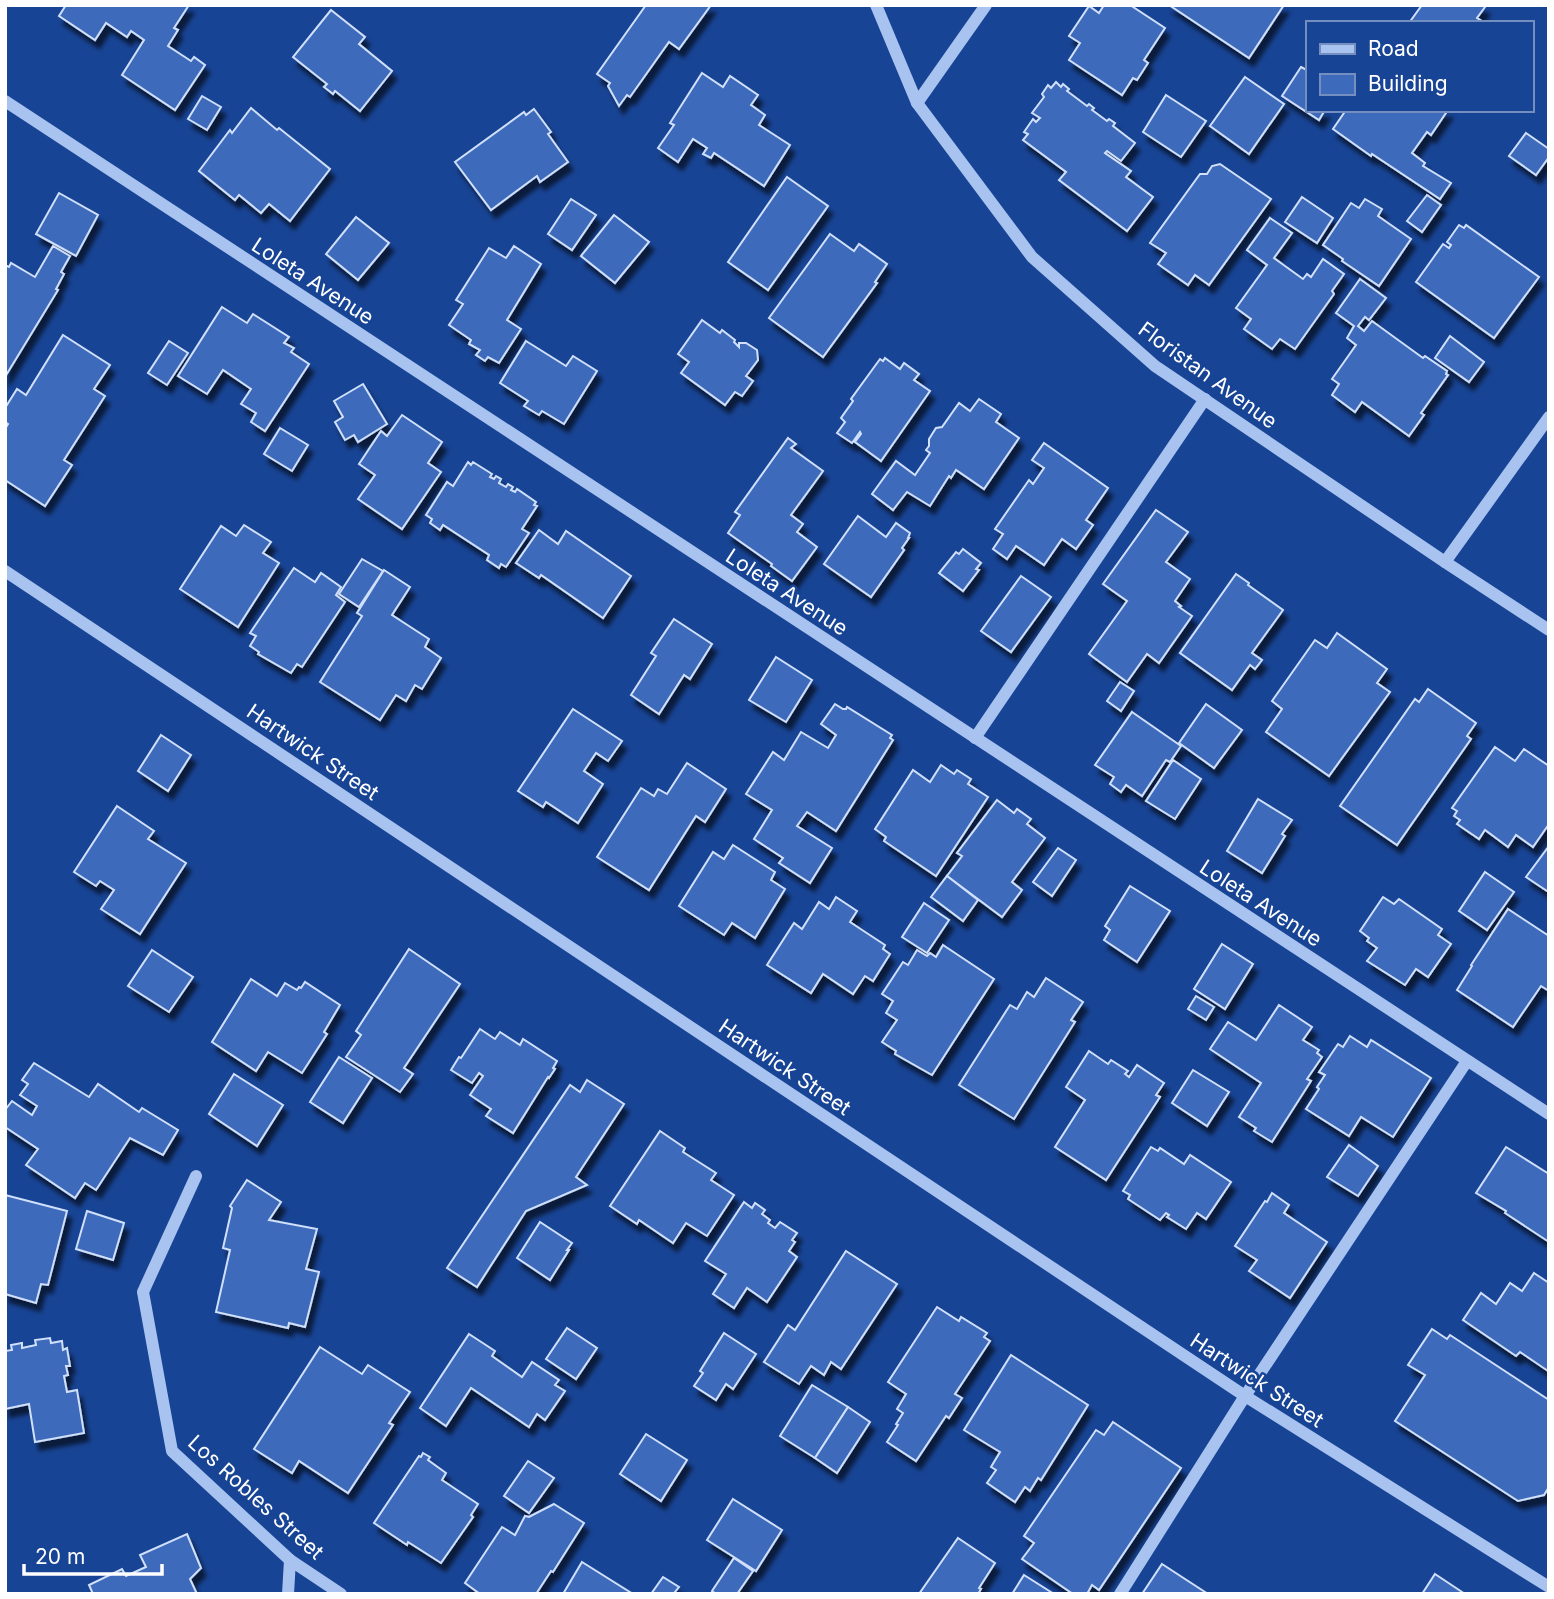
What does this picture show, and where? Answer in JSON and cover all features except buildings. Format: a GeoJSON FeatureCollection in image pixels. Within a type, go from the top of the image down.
{"type":"FeatureCollection","features":[{"type":"Feature","properties":{"kind":"street","name":"Floristan Avenue"},"geometry":{"type":"LineString","coordinates":[[876,5],[917,103],[1032,257],[1155,366],[1549,630]]}},
{"type":"Feature","properties":{"kind":"street"},"geometry":{"type":"LineString","coordinates":[[917,103],[986,5]]}},
{"type":"Feature","properties":{"kind":"street","name":"Loleta Avenue"},"geometry":{"type":"LineString","coordinates":[[5,102],[1549,1114]]}},
{"type":"Feature","properties":{"kind":"street"},"geometry":{"type":"LineString","coordinates":[[975,738],[1205,399]]}},
{"type":"Feature","properties":{"kind":"street"},"geometry":{"type":"LineString","coordinates":[[1445,562],[1549,417]]}},
{"type":"Feature","properties":{"kind":"street","name":"Hartwick Street"},"geometry":{"type":"LineString","coordinates":[[5,571],[1245,1396],[1549,1587]]}},
{"type":"Feature","properties":{"kind":"street"},"geometry":{"type":"LineString","coordinates":[[1120,1594],[1245,1396],[1467,1061]]}},
{"type":"Feature","properties":{"kind":"street","name":"Los Robles Street"},"geometry":{"type":"LineString","coordinates":[[196,1176],[143,1292],[172,1451],[290,1560],[341,1594]]}},
{"type":"Feature","properties":{"kind":"street"},"geometry":{"type":"LineString","coordinates":[[288,1594],[290,1560]]}}]}
